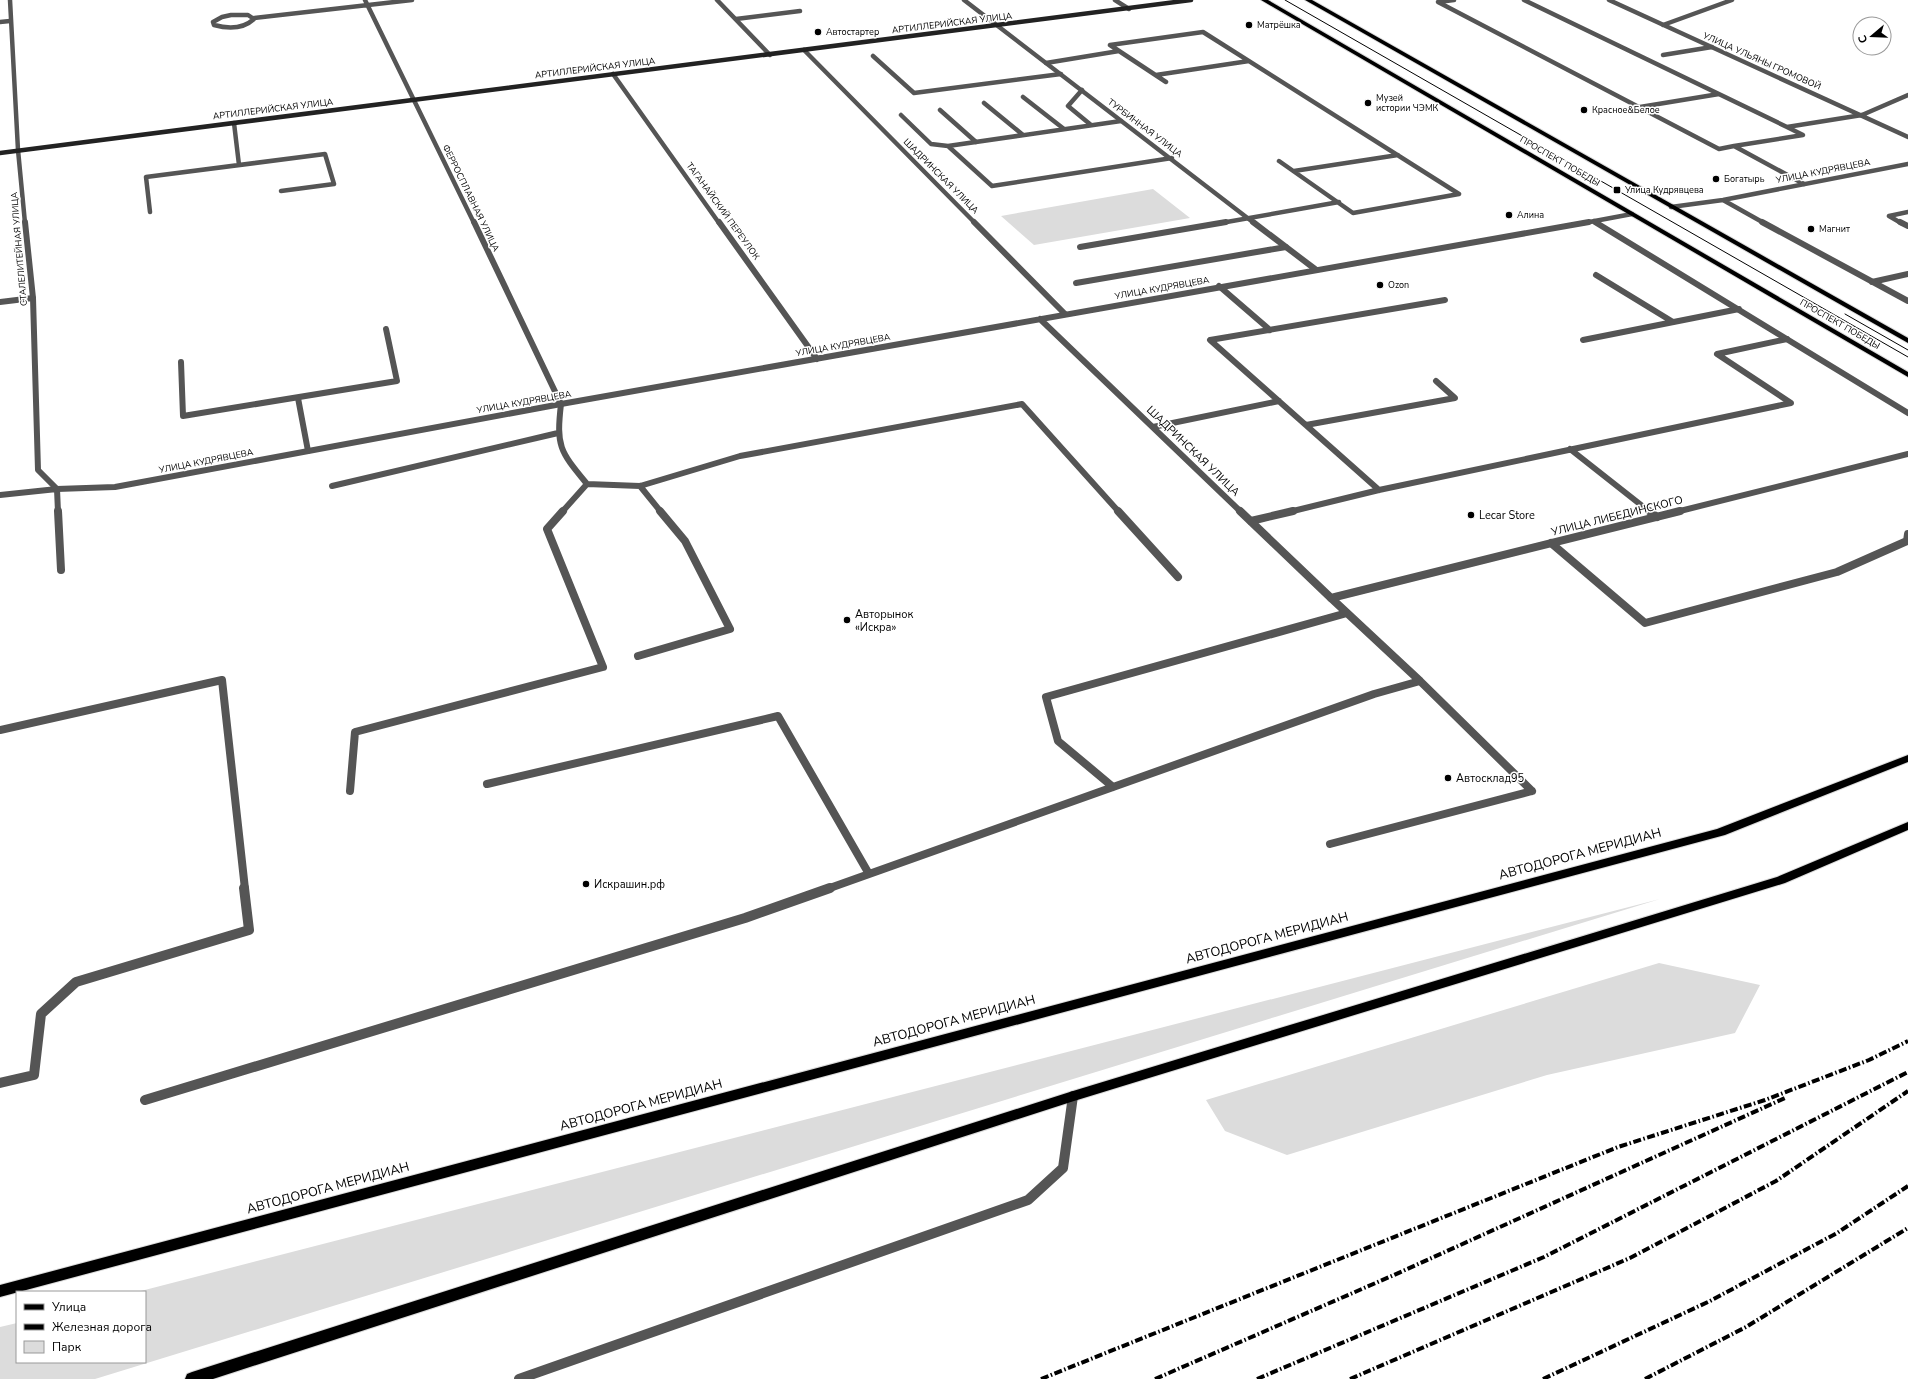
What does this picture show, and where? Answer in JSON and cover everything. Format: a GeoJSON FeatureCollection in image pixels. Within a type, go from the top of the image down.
{"type":"FeatureCollection","features":[{"type":"Feature","properties":{"kind":"main road","name":"ПРОСПЕКТ ПОБЕДЫ"},"geometry":{"type":"LineString","coordinates":[[1264,0],[1908,375]]}},
{"type":"Feature","properties":{"kind":"main road","name":"ПРОСПЕКТ ПОБЕДЫ"},"geometry":{"type":"LineString","coordinates":[[1308,0],[1908,341]]}},
{"type":"Feature","properties":{"kind":"main road","name":"АВТОДОРОГА МЕРИДИАН"},"geometry":{"type":"LineString","coordinates":[[0,1291],[1721,832],[1908,758]]}},
{"type":"Feature","properties":{"kind":"main road"},"geometry":{"type":"LineString","coordinates":[[192,1379],[1073,1096],[1781,880],[1908,826]]}},
{"type":"Feature","properties":{"kind":"street","name":"СТАЛЕЛИТЕЙНАЯ УЛИЦА"},"geometry":{"type":"LineString","coordinates":[[10,0],[18,150],[33,298],[38,470],[58,489]]}},
{"type":"Feature","properties":{"kind":"street"},"geometry":{"type":"LineString","coordinates":[[254,18],[252,22],[236,27],[219,26],[213,22],[222,16],[231,15],[248,15],[254,18],[366,2],[412,0]]}},
{"type":"Feature","properties":{"kind":"street"},"geometry":{"type":"LineString","coordinates":[[717,0],[770,55]]}},
{"type":"Feature","properties":{"kind":"street","name":"ТУРБИННАЯ УЛИЦА"},"geometry":{"type":"LineString","coordinates":[[964,0],[1315,269]]}},
{"type":"Feature","properties":{"kind":"street"},"geometry":{"type":"LineString","coordinates":[[1115,0],[1128,9]]}},
{"type":"Feature","properties":{"kind":"street","name":"АРТИЛЛЕРИЙСКАЯ УЛИЦА"},"geometry":{"type":"LineString","coordinates":[[0,153],[1192,0]]}},
{"type":"Feature","properties":{"kind":"street"},"geometry":{"type":"LineString","coordinates":[[1454,0],[1438,2],[1719,149],[1803,135],[1524,0]]}},
{"type":"Feature","properties":{"kind":"street","name":"УЛИЦА УЛЬЯНЫ ГРОМОВОЙ"},"geometry":{"type":"LineString","coordinates":[[1609,0],[1908,137]]}},
{"type":"Feature","properties":{"kind":"street"},"geometry":{"type":"LineString","coordinates":[[1663,25],[1732,0]]}},
{"type":"Feature","properties":{"kind":"street","name":"ФЕРРОСПЛАВНАЯ УЛИЦА"},"geometry":{"type":"LineString","coordinates":[[366,2],[415,99],[561,404]]}},
{"type":"Feature","properties":{"kind":"street"},"geometry":{"type":"LineString","coordinates":[[736,19],[800,11]]}},
{"type":"Feature","properties":{"kind":"street"},"geometry":{"type":"LineString","coordinates":[[0,22],[10,21]]}},
{"type":"Feature","properties":{"kind":"street"},"geometry":{"type":"LineString","coordinates":[[1166,82],[1110,45],[1203,32],[1459,194],[1353,212],[1280,161]]}},
{"type":"Feature","properties":{"kind":"street"},"geometry":{"type":"LineString","coordinates":[[1663,55],[1712,47]]}},
{"type":"Feature","properties":{"kind":"street","name":"ШАДРИНСКАЯ УЛИЦА"},"geometry":{"type":"LineString","coordinates":[[804,50],[1065,314]]}},
{"type":"Feature","properties":{"kind":"street"},"geometry":{"type":"LineString","coordinates":[[1046,62],[1119,51]]}},
{"type":"Feature","properties":{"kind":"street"},"geometry":{"type":"LineString","coordinates":[[873,56],[914,93],[1061,74]]}},
{"type":"Feature","properties":{"kind":"street"},"geometry":{"type":"LineString","coordinates":[[1156,75],[1249,62]]}},
{"type":"Feature","properties":{"kind":"street","name":"ТАГАНАЙСКИЙ ПЕРЕУЛОК"},"geometry":{"type":"LineString","coordinates":[[613,74],[817,359]]}},
{"type":"Feature","properties":{"kind":"street"},"geometry":{"type":"LineString","coordinates":[[1082,90],[1068,106],[1091,125]]}},
{"type":"Feature","properties":{"kind":"street"},"geometry":{"type":"LineString","coordinates":[[1640,107],[1719,94]]}},
{"type":"Feature","properties":{"kind":"street"},"geometry":{"type":"LineString","coordinates":[[1787,127],[1862,115],[1908,95]]}},
{"type":"Feature","properties":{"kind":"street"},"geometry":{"type":"LineString","coordinates":[[1023,97],[1064,129]]}},
{"type":"Feature","properties":{"kind":"street"},"geometry":{"type":"LineString","coordinates":[[984,103],[1023,135]]}},
{"type":"Feature","properties":{"kind":"street"},"geometry":{"type":"LineString","coordinates":[[940,110],[976,142]]}},
{"type":"Feature","properties":{"kind":"street"},"geometry":{"type":"LineString","coordinates":[[901,115],[931,144],[948,146],[1121,120]]}},
{"type":"Feature","properties":{"kind":"street"},"geometry":{"type":"LineString","coordinates":[[234,123],[239,165]]}},
{"type":"Feature","properties":{"kind":"street"},"geometry":{"type":"LineString","coordinates":[[948,146],[992,186],[1172,158]]}},
{"type":"Feature","properties":{"kind":"street"},"geometry":{"type":"LineString","coordinates":[[1734,146],[1804,184]]}},
{"type":"Feature","properties":{"kind":"street"},"geometry":{"type":"LineString","coordinates":[[150,212],[146,177],[325,154],[334,184],[281,191]]}},
{"type":"Feature","properties":{"kind":"street"},"geometry":{"type":"LineString","coordinates":[[1294,171],[1398,155]]}},
{"type":"Feature","properties":{"kind":"street","name":"УЛИЦА КУДРЯВЦЕВА"},"geometry":{"type":"LineString","coordinates":[[1671,207],[1723,200],[1908,164]]}},
{"type":"Feature","properties":{"kind":"street"},"geometry":{"type":"LineString","coordinates":[[1723,200],[1908,301]]}},
{"type":"Feature","properties":{"kind":"street"},"geometry":{"type":"LineString","coordinates":[[1080,247],[1339,202]]}},
{"type":"Feature","properties":{"kind":"street"},"geometry":{"type":"LineString","coordinates":[[1908,212],[1889,216],[1908,226]]}},
{"type":"Feature","properties":{"kind":"street","name":"УЛИЦА КУДРЯВЦЕВА"},"geometry":{"type":"LineString","coordinates":[[0,495],[58,489],[115,487],[561,404],[1315,269],[1632,214]]}},
{"type":"Feature","properties":{"kind":"street"},"geometry":{"type":"LineString","coordinates":[[1594,221],[1908,414]]}},
{"type":"Feature","properties":{"kind":"street"},"geometry":{"type":"LineString","coordinates":[[1076,283],[1286,247]]}},
{"type":"Feature","properties":{"kind":"street"},"geometry":{"type":"LineString","coordinates":[[1872,282],[1908,274]]}},
{"type":"Feature","properties":{"kind":"street"},"geometry":{"type":"LineString","coordinates":[[1596,275],[1673,322]]}},
{"type":"Feature","properties":{"kind":"street"},"geometry":{"type":"LineString","coordinates":[[1220,286],[1270,330]]}},
{"type":"Feature","properties":{"kind":"street"},"geometry":{"type":"LineString","coordinates":[[0,302],[33,298]]}},
{"type":"Feature","properties":{"kind":"street"},"geometry":{"type":"LineString","coordinates":[[1378,490],[1210,340],[1446,300]]}},
{"type":"Feature","properties":{"kind":"street"},"geometry":{"type":"LineString","coordinates":[[1583,340],[1739,309]]}},
{"type":"Feature","properties":{"kind":"street","name":"ШАДРИНСКАЯ УЛИЦА"},"geometry":{"type":"LineString","coordinates":[[1040,319],[1331,598],[1420,681],[1532,790],[1330,844]]}},
{"type":"Feature","properties":{"kind":"street"},"geometry":{"type":"LineString","coordinates":[[180,362],[182,416],[298,398],[397,381],[386,329]]}},
{"type":"Feature","properties":{"kind":"street"},"geometry":{"type":"LineString","coordinates":[[1251,521],[1378,490],[1791,403],[1717,354],[1787,339]]}},
{"type":"Feature","properties":{"kind":"street"},"geometry":{"type":"LineString","coordinates":[[1306,425],[1455,398],[1436,380]]}},
{"type":"Feature","properties":{"kind":"street"},"geometry":{"type":"LineString","coordinates":[[298,398],[308,451]]}},
{"type":"Feature","properties":{"kind":"street"},"geometry":{"type":"LineString","coordinates":[[1153,427],[1279,402]]}},
{"type":"Feature","properties":{"kind":"street"},"geometry":{"type":"LineString","coordinates":[[561,404],[558,433],[562,450],[569,462],[587,484],[640,486],[740,456],[1022,404],[1178,577]]}},
{"type":"Feature","properties":{"kind":"street"},"geometry":{"type":"LineString","coordinates":[[332,486],[558,433]]}},
{"type":"Feature","properties":{"kind":"street"},"geometry":{"type":"LineString","coordinates":[[1570,449],[1657,517]]}},
{"type":"Feature","properties":{"kind":"street","name":"УЛИЦА ЛИБЕДИНСКОГО"},"geometry":{"type":"LineString","coordinates":[[1331,598],[1908,454]]}},
{"type":"Feature","properties":{"kind":"street"},"geometry":{"type":"LineString","coordinates":[[350,791],[355,732],[603,667],[547,529],[587,484]]}},
{"type":"Feature","properties":{"kind":"street"},"geometry":{"type":"LineString","coordinates":[[638,656],[730,629],[685,541],[640,486]]}},
{"type":"Feature","properties":{"kind":"street"},"geometry":{"type":"LineString","coordinates":[[58,489],[61,570]]}},
{"type":"Feature","properties":{"kind":"street"},"geometry":{"type":"LineString","coordinates":[[1552,543],[1645,624],[1837,572],[1907,541],[1908,534]]}},
{"type":"Feature","properties":{"kind":"street"},"geometry":{"type":"LineString","coordinates":[[1113,787],[1058,741],[1046,697],[1347,613]]}},
{"type":"Feature","properties":{"kind":"street"},"geometry":{"type":"LineString","coordinates":[[0,730],[222,680],[249,930],[76,982],[41,1014],[34,1075],[0,1083]]}},
{"type":"Feature","properties":{"kind":"street"},"geometry":{"type":"LineString","coordinates":[[145,1100],[745,918],[1374,694],[1420,681]]}},
{"type":"Feature","properties":{"kind":"street"},"geometry":{"type":"LineString","coordinates":[[487,784],[778,716],[869,874]]}},
{"type":"Feature","properties":{"kind":"street"},"geometry":{"type":"LineString","coordinates":[[519,1379],[1028,1200],[1063,1168],[1073,1096]]}},
{"type":"Feature","properties":{"kind":"green space"},"geometry":{"type":"Polygon","coordinates":[[[1153,189],[1190,218],[1034,245],[1001,216],[1153,189]]]}},
{"type":"Feature","properties":{"kind":"green space"},"geometry":{"type":"Polygon","coordinates":[[[1660,899],[95,1379],[0,1379],[0,1327],[16,1323],[16,1363],[146,1363],[146,1291],[141,1291],[1660,899]]]}},
{"type":"Feature","properties":{"kind":"green space"},"geometry":{"type":"Polygon","coordinates":[[[1659,963],[1760,985],[1735,1033],[1547,1075],[1287,1155],[1225,1131],[1206,1100],[1659,963]]]}},
{"type":"Feature","properties":{"kind":"tram line"},"geometry":{"type":"LineString","coordinates":[[1285,0],[1908,357]]}},
{"type":"Feature","properties":{"kind":"tram line"},"geometry":{"type":"LineString","coordinates":[[1845,314],[1908,350]]}},
{"type":"Feature","properties":{"kind":"railway"},"geometry":{"type":"LineString","coordinates":[[1041,1379],[1618,1147],[1765,1100],[1869,1060],[1908,1041]]}},
{"type":"Feature","properties":{"kind":"railway"},"geometry":{"type":"LineString","coordinates":[[1257,1379],[1544,1257],[1908,1072]]}},
{"type":"Feature","properties":{"kind":"railway"},"geometry":{"type":"LineString","coordinates":[[1350,1379],[1630,1258],[1776,1181],[1908,1091]]}},
{"type":"Feature","properties":{"kind":"railway"},"geometry":{"type":"LineString","coordinates":[[1155,1379],[1394,1275],[1785,1098]]}},
{"type":"Feature","properties":{"kind":"railway"},"geometry":{"type":"LineString","coordinates":[[1543,1379],[1710,1301],[1837,1233],[1908,1186]]}},
{"type":"Feature","properties":{"kind":"railway"},"geometry":{"type":"LineString","coordinates":[[1645,1379],[1746,1327],[1908,1228]]}},
{"type":"Feature","properties":{"kind":"place","name":"Матрёшка"},"geometry":{"type":"Point","coordinates":[1249,25]}},
{"type":"Feature","properties":{"kind":"place","name":"Автостартер"},"geometry":{"type":"Point","coordinates":[818,32]}},
{"type":"Feature","properties":{"kind":"place","name":"Музей истории ЧЭМК"},"geometry":{"type":"Point","coordinates":[1368,103]}},
{"type":"Feature","properties":{"kind":"place","name":"Красное&Белое"},"geometry":{"type":"Point","coordinates":[1584,110]}},
{"type":"Feature","properties":{"kind":"place","name":"Богатырь"},"geometry":{"type":"Point","coordinates":[1716,179]}},
{"type":"Feature","properties":{"kind":"place","name":"Улица Кудрявцева"},"geometry":{"type":"Point","coordinates":[1617,190]}},
{"type":"Feature","properties":{"kind":"place","name":"Алина"},"geometry":{"type":"Point","coordinates":[1509,215]}},
{"type":"Feature","properties":{"kind":"place","name":"Магнит"},"geometry":{"type":"Point","coordinates":[1811,229]}},
{"type":"Feature","properties":{"kind":"place","name":"Ozon"},"geometry":{"type":"Point","coordinates":[1380,285]}},
{"type":"Feature","properties":{"kind":"place","name":"Lecar Store"},"geometry":{"type":"Point","coordinates":[1471,515]}},
{"type":"Feature","properties":{"kind":"place","name":"Авторынок «Искра»"},"geometry":{"type":"Point","coordinates":[847,620]}},
{"type":"Feature","properties":{"kind":"place","name":"Автосклад95"},"geometry":{"type":"Point","coordinates":[1448,778]}},
{"type":"Feature","properties":{"kind":"place","name":"Искрашин.рф"},"geometry":{"type":"Point","coordinates":[586,884]}}]}
